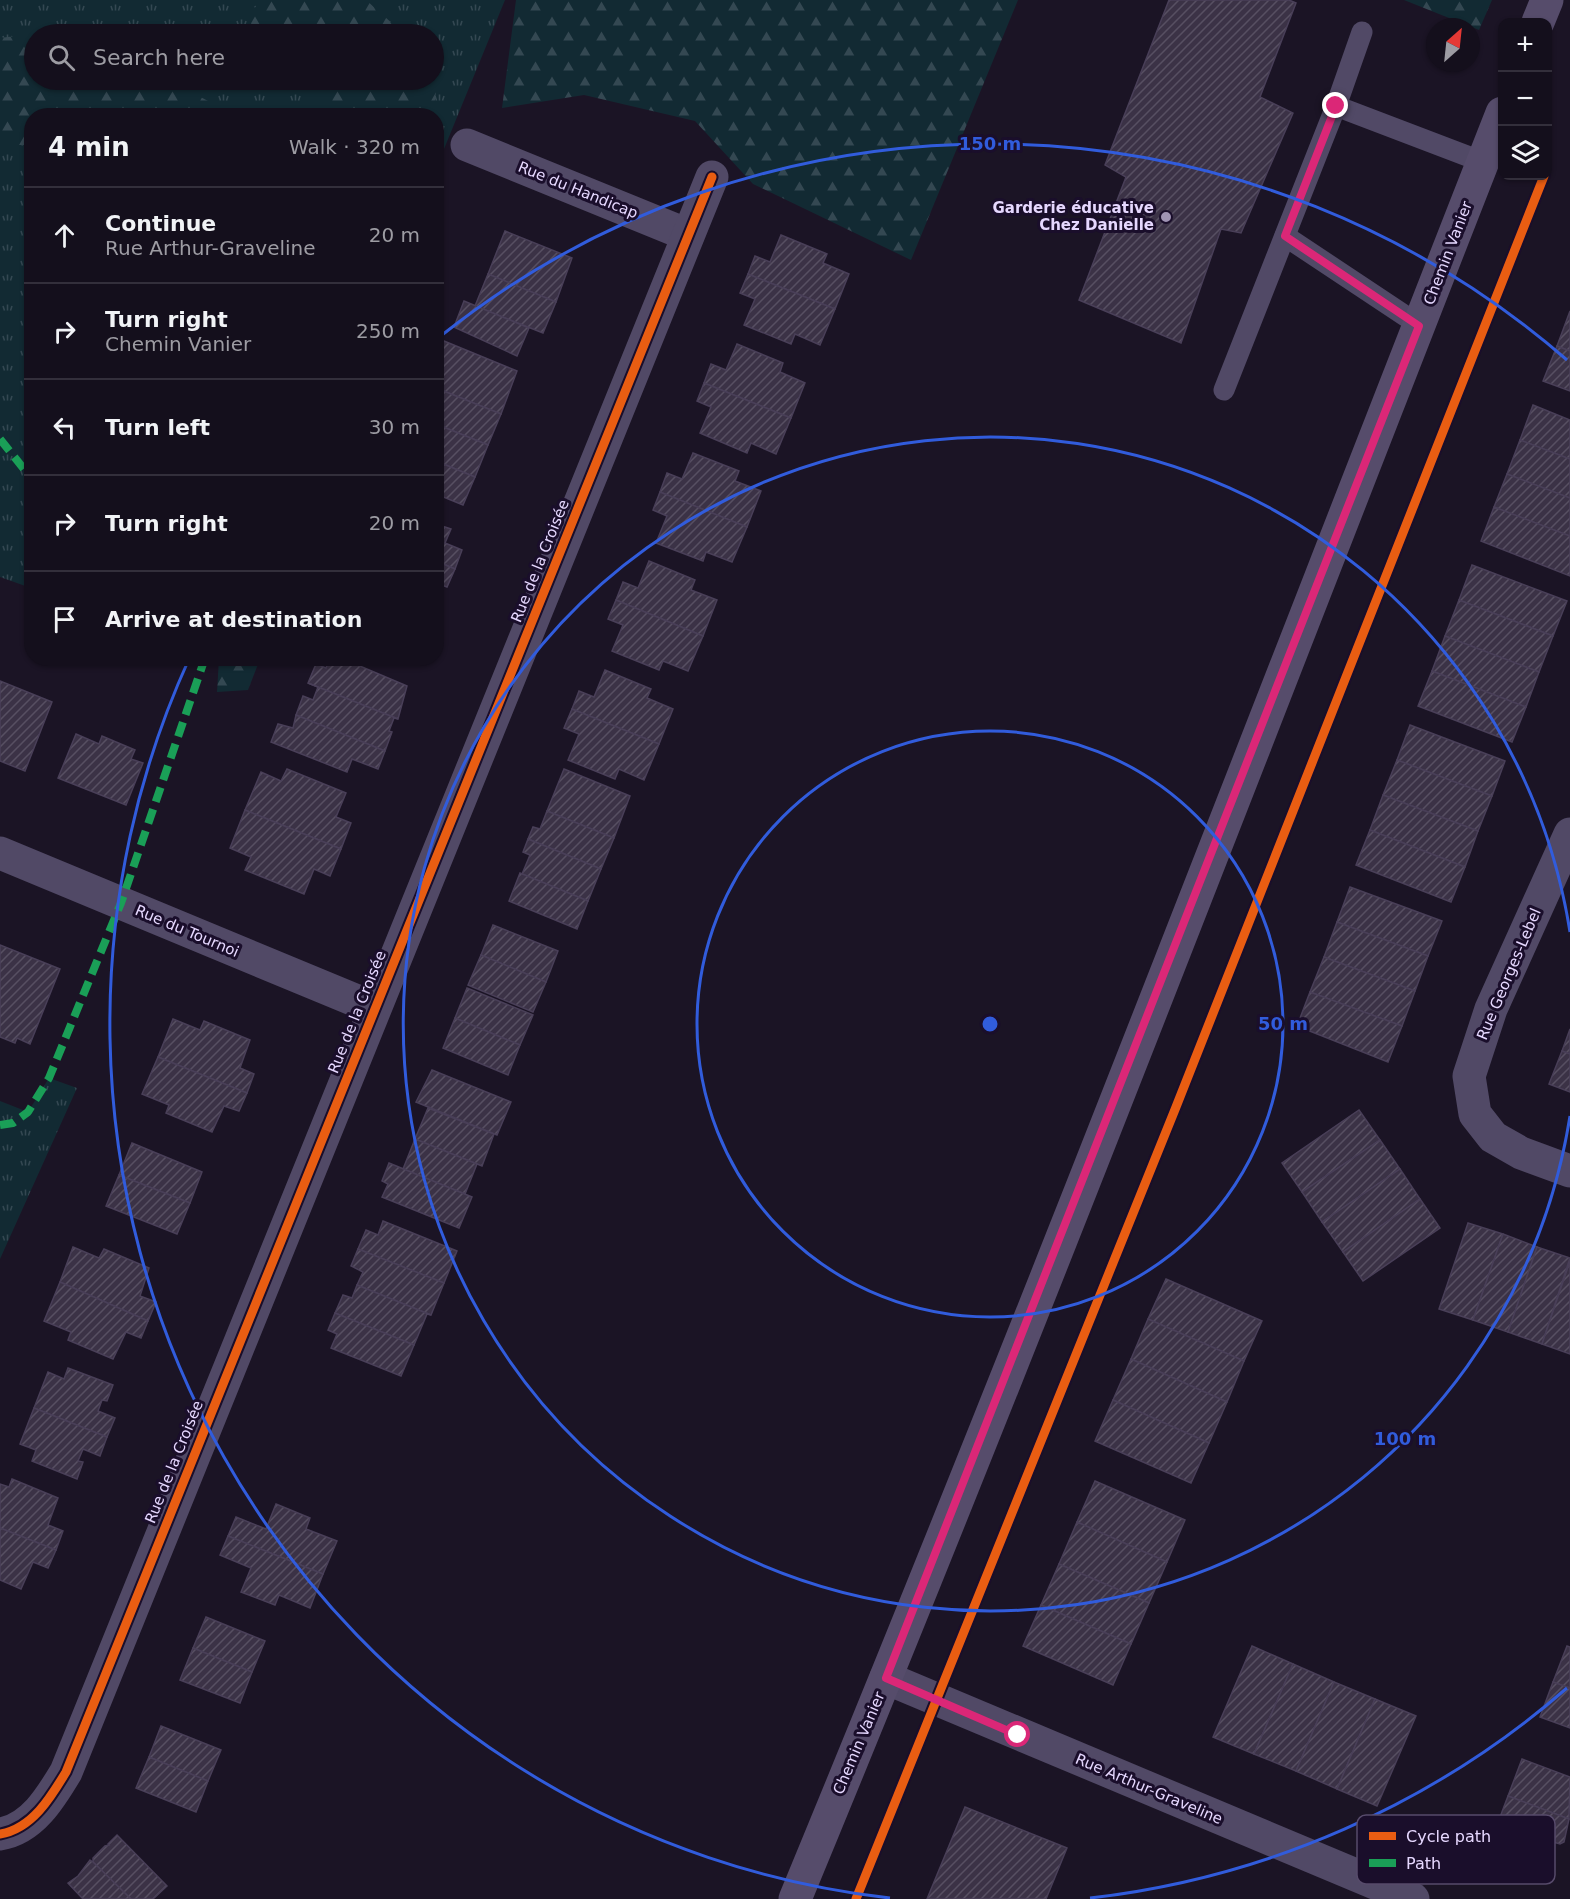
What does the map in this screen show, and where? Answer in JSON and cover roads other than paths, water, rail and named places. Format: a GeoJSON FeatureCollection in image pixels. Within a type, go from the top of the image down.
{"type":"FeatureCollection","features":[{"type":"Feature","properties":{"kind":"main road"},"geometry":{"type":"LineString","coordinates":[[1540,18],[1547,0]]}},
{"type":"Feature","properties":{"kind":"main road","name":"Chemin Vanier"},"geometry":{"type":"LineString","coordinates":[[795,1899],[886,1678],[1498,124]]}},
{"type":"Feature","properties":{"kind":"street","name":"Rue du Handicap"},"geometry":{"type":"LineString","coordinates":[[467,145],[688,236]]}},
{"type":"Feature","properties":{"kind":"street","name":"Rue de la Croisée"},"geometry":{"type":"LineString","coordinates":[[0,1834],[29,1821],[51,1797],[66,1772],[712,177]]}},
{"type":"Feature","properties":{"kind":"street","name":"Rue Georges-Lebel"},"geometry":{"type":"LineString","coordinates":[[1570,834],[1491,1009],[1469,1076],[1475,1114],[1493,1137],[1521,1153],[1570,1171]]}},
{"type":"Feature","properties":{"kind":"street","name":"Rue du Tournoi"},"geometry":{"type":"LineString","coordinates":[[0,853],[374,1008]]}},
{"type":"Feature","properties":{"kind":"street","name":"Rue Arthur-Graveline"},"geometry":{"type":"LineString","coordinates":[[886,1678],[1357,1876]]}},
{"type":"Feature","properties":{"kind":"street","name":"Rue Arthur-Graveline"},"geometry":{"type":"LineString","coordinates":[[1377,1884],[1413,1899]]}},
{"type":"Feature","properties":{"kind":"lane"},"geometry":{"type":"LineString","coordinates":[[1224,390],[1336,106],[1362,32]]}},
{"type":"Feature","properties":{"kind":"lane"},"geometry":{"type":"LineString","coordinates":[[1336,106],[1483,162]]}},
{"type":"Feature","properties":{"kind":"lane"},"geometry":{"type":"LineString","coordinates":[[1285,236],[1419,326]]}},
{"type":"Feature","properties":{"kind":"place","name":"Garderie éducative Chez Danielle"},"geometry":{"type":"Point","coordinates":[1166,217]}}]}
